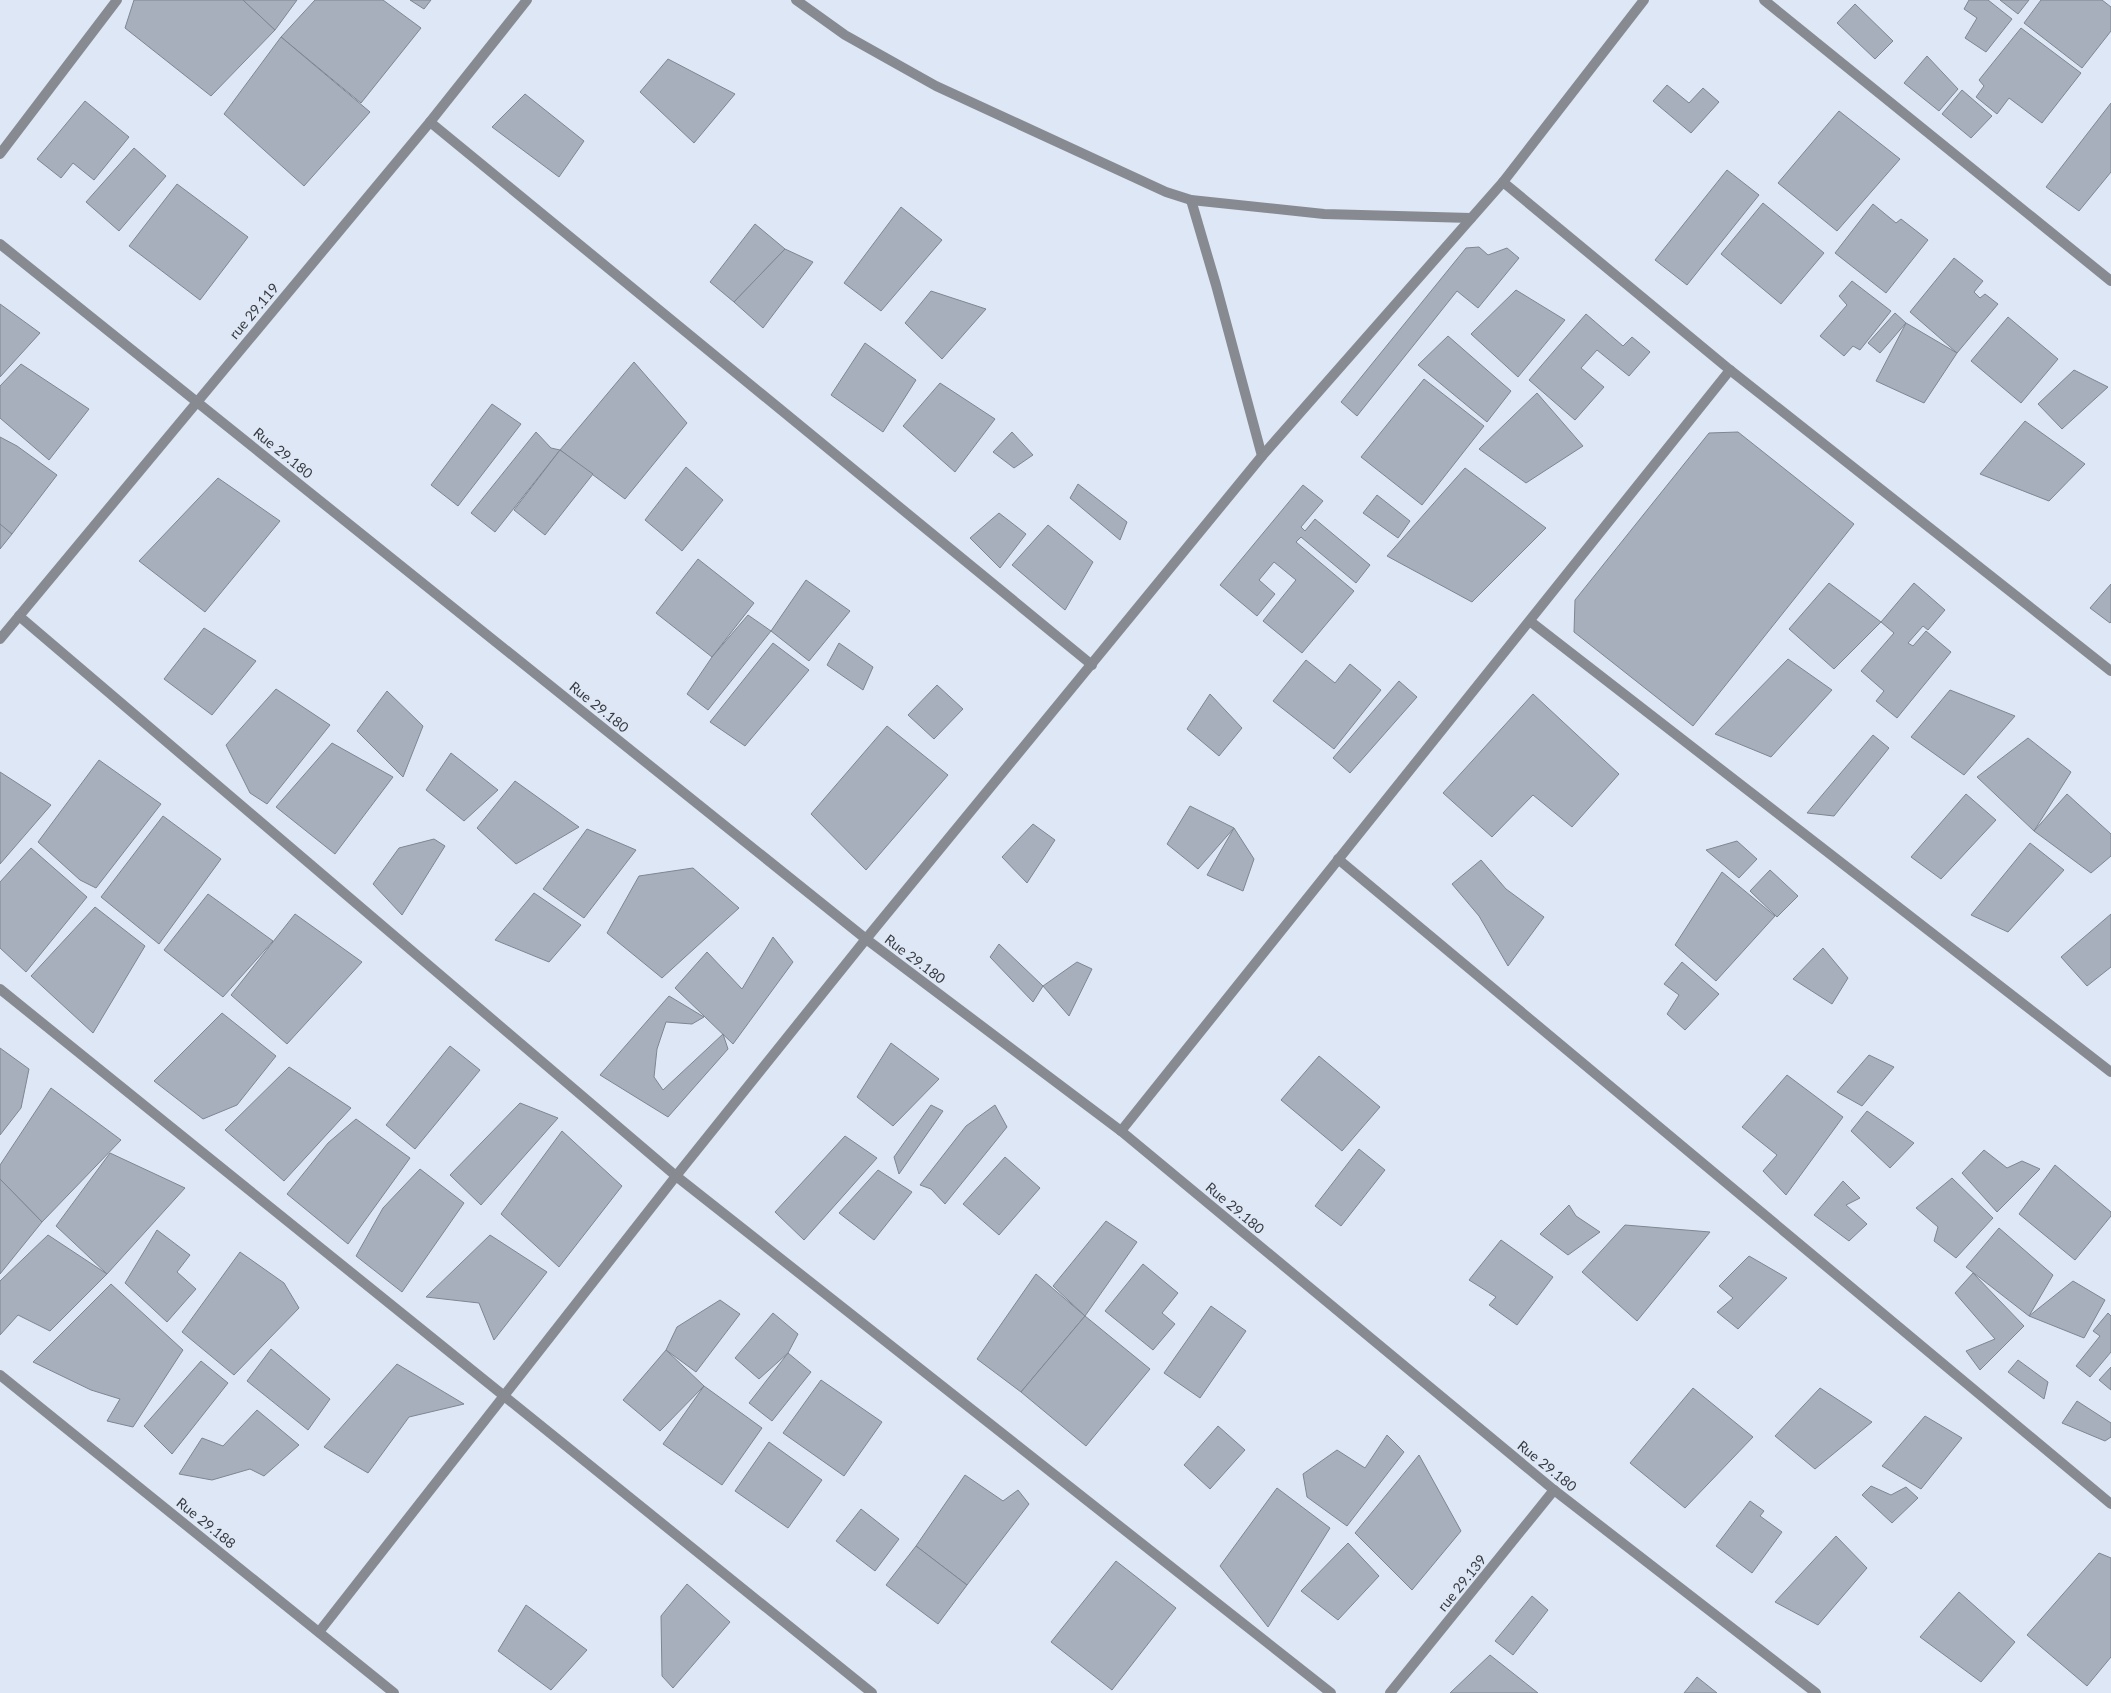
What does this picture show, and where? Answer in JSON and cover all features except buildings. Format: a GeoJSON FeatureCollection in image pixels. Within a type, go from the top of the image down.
{"type":"FeatureCollection","features":[{"type":"Feature","properties":{"kind":"street"},"geometry":{"type":"LineString","coordinates":[[0,154],[117,0]]}},
{"type":"Feature","properties":{"kind":"street","name":"rue 29.119"},"geometry":{"type":"LineString","coordinates":[[0,639],[430,122],[527,0]]}},
{"type":"Feature","properties":{"kind":"street"},"geometry":{"type":"LineString","coordinates":[[796,0],[846,35],[936,86],[1166,192],[1191,200],[1324,214],[1471,218]]}},
{"type":"Feature","properties":{"kind":"street"},"geometry":{"type":"LineString","coordinates":[[319,1632],[506,1396],[676,1176],[866,939],[1262,456],[1503,182],[1644,0]]}},
{"type":"Feature","properties":{"kind":"street"},"geometry":{"type":"LineString","coordinates":[[1764,0],[2111,281]]}},
{"type":"Feature","properties":{"kind":"street"},"geometry":{"type":"LineString","coordinates":[[430,122],[1092,665]]}},
{"type":"Feature","properties":{"kind":"street"},"geometry":{"type":"LineString","coordinates":[[1503,182],[1730,370],[2111,671]]}},
{"type":"Feature","properties":{"kind":"street"},"geometry":{"type":"LineString","coordinates":[[1191,200],[1262,456]]}},
{"type":"Feature","properties":{"kind":"street","name":"Rue 29.180"},"geometry":{"type":"LineString","coordinates":[[0,244],[866,939],[1120,1131],[1554,1490],[1816,1693]]}},
{"type":"Feature","properties":{"kind":"street"},"geometry":{"type":"LineString","coordinates":[[1120,1131],[1531,622],[1730,370]]}},
{"type":"Feature","properties":{"kind":"street"},"geometry":{"type":"LineString","coordinates":[[19,616],[676,1176],[1331,1693]]}},
{"type":"Feature","properties":{"kind":"street"},"geometry":{"type":"LineString","coordinates":[[1531,622],[2111,1072]]}},
{"type":"Feature","properties":{"kind":"street"},"geometry":{"type":"LineString","coordinates":[[1338,859],[2111,1504]]}},
{"type":"Feature","properties":{"kind":"street"},"geometry":{"type":"LineString","coordinates":[[0,989],[872,1693]]}},
{"type":"Feature","properties":{"kind":"street","name":"Rue 29.188"},"geometry":{"type":"LineString","coordinates":[[0,1376],[394,1693]]}},
{"type":"Feature","properties":{"kind":"street","name":"rue 29.139"},"geometry":{"type":"LineString","coordinates":[[1390,1693],[1554,1490]]}}]}
